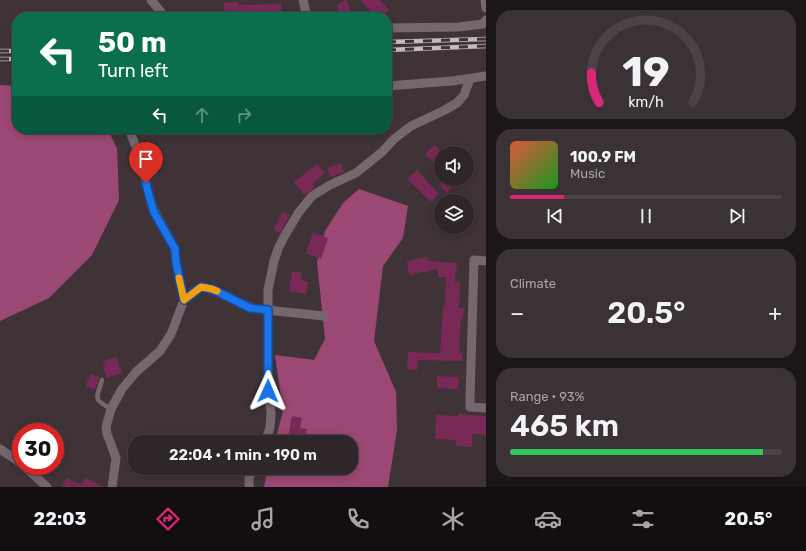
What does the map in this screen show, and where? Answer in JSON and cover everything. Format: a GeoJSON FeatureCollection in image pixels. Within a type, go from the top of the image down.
{"type":"FeatureCollection","features":[{"type":"Feature","properties":{"kind":"street"},"geometry":{"type":"LineString","coordinates":[[151,0],[161,12]]}},
{"type":"Feature","properties":{"kind":"street"},"geometry":{"type":"LineString","coordinates":[[303,0],[306,12]]}},
{"type":"Feature","properties":{"kind":"street"},"geometry":{"type":"LineString","coordinates":[[485,0],[486,8]]}},
{"type":"Feature","properties":{"kind":"street"},"geometry":{"type":"LineString","coordinates":[[392,28],[459,27],[483,24],[486,20]]}},
{"type":"Feature","properties":{"kind":"street"},"geometry":{"type":"LineString","coordinates":[[392,86],[452,81],[486,76]]}},
{"type":"Feature","properties":{"kind":"street"},"geometry":{"type":"LineString","coordinates":[[268,435],[270,428],[271,412],[268,391],[268,290],[278,248],[300,212],[312,196],[330,185],[356,174],[382,152],[394,139],[411,126],[445,110],[456,103],[464,95],[470,79]]}},
{"type":"Feature","properties":{"kind":"street"},"geometry":{"type":"LineString","coordinates":[[130,134],[142,160],[152,208],[175,249],[176,262],[184,300]]}},
{"type":"Feature","properties":{"kind":"street"},"geometry":{"type":"LineString","coordinates":[[486,261],[474,260],[470,398],[470,407],[486,408]]}},
{"type":"Feature","properties":{"kind":"street"},"geometry":{"type":"LineString","coordinates":[[112,487],[116,458],[106,427],[111,409],[122,389],[136,372],[160,351],[171,334],[184,300],[201,287],[212,289],[250,308],[324,316]]}},
{"type":"Feature","properties":{"kind":"street"},"geometry":{"type":"LineString","coordinates":[[0,448],[12,457]]}},
{"type":"Feature","properties":{"kind":"street"},"geometry":{"type":"LineString","coordinates":[[34,475],[47,487]]}},
{"type":"Feature","properties":{"kind":"street"},"geometry":{"type":"LineString","coordinates":[[249,487],[250,475]]}},
{"type":"Feature","properties":{"kind":"lane"},"geometry":{"type":"LineString","coordinates":[[102,380],[97,396],[98,400],[111,409]]}},
{"type":"Feature","properties":{"kind":"shaded area"},"geometry":{"type":"Polygon","coordinates":[[[0,85],[12,86],[12,134],[110,134],[117,149],[119,200],[92,255],[49,298],[0,321],[0,85]]]}},
{"type":"Feature","properties":{"kind":"shaded area"},"geometry":{"type":"Polygon","coordinates":[[[359,189],[408,206],[403,238],[383,266],[374,341],[396,392],[397,430],[388,487],[264,487],[267,475],[358,475],[358,435],[277,435],[283,411],[275,355],[314,360],[325,339],[317,262],[325,231],[343,203],[359,189]]]}},
{"type":"Feature","properties":{"kind":"building"},"geometry":{"type":"Polygon","coordinates":[[[346,0],[352,12],[340,12],[336,5],[346,0]]]}},
{"type":"Feature","properties":{"kind":"building"},"geometry":{"type":"Polygon","coordinates":[[[360,0],[380,0],[389,10],[387,12],[371,12],[360,0]]]}},
{"type":"Feature","properties":{"kind":"building"},"geometry":{"type":"Polygon","coordinates":[[[238,2],[238,5],[281,4],[281,12],[225,12],[224,3],[238,2]]]}},
{"type":"Feature","properties":{"kind":"building"},"geometry":{"type":"Polygon","coordinates":[[[435,145],[436,146],[434,146],[434,164],[425,154],[435,145]]]}},
{"type":"Feature","properties":{"kind":"building"},"geometry":{"type":"Polygon","coordinates":[[[341,163],[344,172],[331,177],[327,168],[341,163]]]}},
{"type":"Feature","properties":{"kind":"building"},"geometry":{"type":"Polygon","coordinates":[[[317,164],[325,173],[312,184],[315,187],[305,195],[294,182],[317,164]]]}},
{"type":"Feature","properties":{"kind":"building"},"geometry":{"type":"Polygon","coordinates":[[[417,170],[439,194],[434,194],[434,199],[431,202],[407,179],[417,170]]]}},
{"type":"Feature","properties":{"kind":"building"},"geometry":{"type":"Polygon","coordinates":[[[440,186],[453,187],[447,193],[440,186]]]}},
{"type":"Feature","properties":{"kind":"building"},"geometry":{"type":"Polygon","coordinates":[[[282,212],[290,215],[280,233],[274,230],[282,212]]]}},
{"type":"Feature","properties":{"kind":"building"},"geometry":{"type":"Polygon","coordinates":[[[313,233],[328,238],[321,259],[306,253],[313,233]]]}},
{"type":"Feature","properties":{"kind":"building"},"geometry":{"type":"Polygon","coordinates":[[[427,257],[428,261],[457,263],[455,282],[460,282],[459,308],[464,308],[463,319],[461,318],[459,353],[462,353],[462,361],[418,360],[417,370],[407,369],[408,352],[440,353],[443,307],[445,307],[446,277],[438,277],[438,269],[409,275],[407,261],[427,257]]]}},
{"type":"Feature","properties":{"kind":"building"},"geometry":{"type":"Polygon","coordinates":[[[292,271],[302,273],[301,280],[308,282],[306,294],[289,291],[292,271]]]}},
{"type":"Feature","properties":{"kind":"building"},"geometry":{"type":"Polygon","coordinates":[[[116,357],[122,373],[106,378],[103,361],[116,357]]]}},
{"type":"Feature","properties":{"kind":"building"},"geometry":{"type":"Polygon","coordinates":[[[90,374],[99,377],[95,390],[86,386],[90,374]]]}},
{"type":"Feature","properties":{"kind":"building"},"geometry":{"type":"Polygon","coordinates":[[[437,376],[459,377],[458,389],[437,388],[437,376]]]}},
{"type":"Feature","properties":{"kind":"building"},"geometry":{"type":"Polygon","coordinates":[[[458,414],[486,416],[486,435],[472,434],[472,447],[456,446],[456,440],[435,439],[436,415],[458,416],[458,414]]]}},
{"type":"Feature","properties":{"kind":"building"},"geometry":{"type":"Polygon","coordinates":[[[292,416],[302,418],[300,428],[307,429],[306,435],[288,435],[292,416]]]}},
{"type":"Feature","properties":{"kind":"building"},"geometry":{"type":"Polygon","coordinates":[[[66,478],[82,485],[85,478],[105,487],[62,487],[66,478]]]}},
{"type":"Feature","properties":{"kind":"railway"},"geometry":{"type":"LineString","coordinates":[[392,42],[486,39]]}},
{"type":"Feature","properties":{"kind":"railway"},"geometry":{"type":"LineString","coordinates":[[392,50],[486,46]]}},
{"type":"Feature","properties":{"kind":"railway"},"geometry":{"type":"LineString","coordinates":[[0,51],[12,51]]}},
{"type":"Feature","properties":{"kind":"railway"},"geometry":{"type":"LineString","coordinates":[[0,59],[12,59]]}},
{"type":"Feature","properties":{"kind":"slow traffic"},"geometry":{"type":"LineString","coordinates":[[179,278],[184,300],[201,287],[217,291]]}},
{"type":"Feature","properties":{"kind":"route"},"geometry":{"type":"LineString","coordinates":[[146,183],[154,212],[175,249],[176,262],[184,300],[201,287],[212,289],[250,308],[268,310],[268,391]]}}]}
